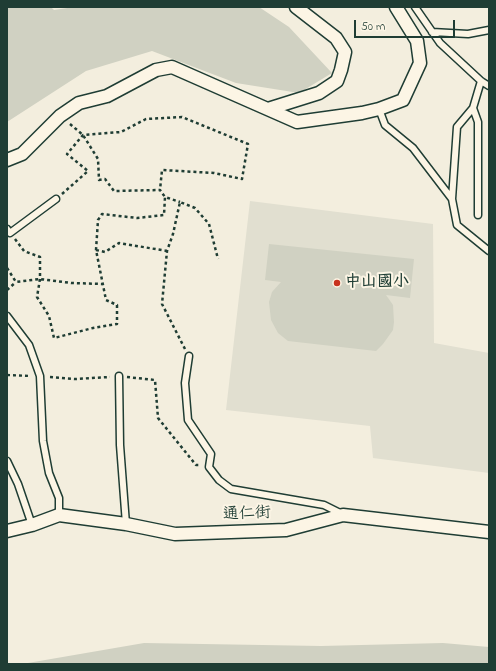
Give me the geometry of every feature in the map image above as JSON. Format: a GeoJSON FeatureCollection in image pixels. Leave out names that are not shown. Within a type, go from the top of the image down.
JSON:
{"type":"FeatureCollection","features":[{"type":"Feature","properties":{"kind":"street"},"geometry":{"type":"LineString","coordinates":[[268,109],[319,93],[337,82],[341,70],[345,52],[336,38],[296,7]]}},
{"type":"Feature","properties":{"kind":"street"},"geometry":{"type":"LineString","coordinates":[[7,160],[22,154],[60,116],[79,103],[106,96],[156,70],[172,67],[297,122],[379,109],[403,100],[420,63],[417,41],[396,7]]}},
{"type":"Feature","properties":{"kind":"street","name":"通仁街"},"geometry":{"type":"LineString","coordinates":[[7,531],[32,525],[59,515],[126,524],[175,534],[286,530],[343,515],[489,532]]}},
{"type":"Feature","properties":{"kind":"lane"},"geometry":{"type":"LineString","coordinates":[[415,7],[440,43],[481,82],[489,86]]}},
{"type":"Feature","properties":{"kind":"lane"},"geometry":{"type":"LineString","coordinates":[[432,32],[468,34],[489,30]]}},
{"type":"Feature","properties":{"kind":"lane"},"geometry":{"type":"LineString","coordinates":[[481,82],[473,108],[457,126],[452,199],[457,225],[489,251]]}},
{"type":"Feature","properties":{"kind":"lane"},"geometry":{"type":"LineString","coordinates":[[473,108],[478,122],[478,215]]}},
{"type":"Feature","properties":{"kind":"lane"},"geometry":{"type":"LineString","coordinates":[[379,109],[385,125],[413,148],[452,199]]}},
{"type":"Feature","properties":{"kind":"lane"},"geometry":{"type":"LineString","coordinates":[[8,231],[56,199]]}},
{"type":"Feature","properties":{"kind":"lane"},"geometry":{"type":"LineString","coordinates":[[7,316],[29,345],[40,376],[43,441],[49,473],[59,498],[59,515]]}},
{"type":"Feature","properties":{"kind":"lane"},"geometry":{"type":"LineString","coordinates":[[189,356],[185,383],[188,420],[211,454],[209,467],[219,480],[231,489],[324,505],[343,515]]}},
{"type":"Feature","properties":{"kind":"lane"},"geometry":{"type":"LineString","coordinates":[[119,376],[120,445],[126,524]]}},
{"type":"Feature","properties":{"kind":"lane"},"geometry":{"type":"LineString","coordinates":[[7,462],[18,484],[32,525]]}},
{"type":"Feature","properties":{"kind":"path"},"geometry":{"type":"LineString","coordinates":[[60,116],[83,136],[98,159],[99,180],[105,179],[114,192],[160,190]]}},
{"type":"Feature","properties":{"kind":"path"},"geometry":{"type":"LineString","coordinates":[[8,231],[24,251],[40,257],[40,279],[36,297],[49,316],[54,338],[93,328],[117,324],[117,305],[106,300],[96,250],[98,220],[102,214],[137,218],[164,215],[165,198],[160,190],[162,170],[214,173],[242,179],[248,144],[182,117],[146,119],[121,132],[83,136],[68,154],[88,171],[56,199]]}},
{"type":"Feature","properties":{"kind":"path"},"geometry":{"type":"LineString","coordinates":[[165,198],[195,208],[209,224],[218,259]]}},
{"type":"Feature","properties":{"kind":"path"},"geometry":{"type":"LineString","coordinates":[[180,202],[174,234],[167,251],[162,304],[189,356]]}},
{"type":"Feature","properties":{"kind":"path"},"geometry":{"type":"LineString","coordinates":[[96,250],[105,252],[119,243],[167,251]]}},
{"type":"Feature","properties":{"kind":"path"},"geometry":{"type":"LineString","coordinates":[[7,268],[16,282]]}},
{"type":"Feature","properties":{"kind":"path"},"geometry":{"type":"LineString","coordinates":[[7,290],[16,282],[40,279],[72,283],[103,284]]}},
{"type":"Feature","properties":{"kind":"path"},"geometry":{"type":"LineString","coordinates":[[7,375],[75,379],[119,376],[155,380],[158,418],[196,465],[209,467]]}},
{"type":"Feature","properties":{"kind":"shaded area"},"geometry":{"type":"Polygon","coordinates":[[[7,7],[51,7],[54,10],[74,7],[259,7],[289,27],[332,73],[299,93],[236,83],[152,51],[86,71],[7,122],[7,7]]]}},
{"type":"Feature","properties":{"kind":"shaded area","name":"中山國小"},"geometry":{"type":"Polygon","coordinates":[[[250,201],[433,224],[434,343],[489,353],[489,473],[373,458],[370,426],[226,410],[250,201]]]}},
{"type":"Feature","properties":{"kind":"shaded area"},"geometry":{"type":"Polygon","coordinates":[[[269,244],[414,259],[410,298],[386,295],[393,305],[394,322],[393,330],[383,344],[376,351],[288,341],[278,333],[271,320],[269,302],[272,292],[281,282],[265,280],[269,244]]]}},
{"type":"Feature","properties":{"kind":"shaded area"},"geometry":{"type":"Polygon","coordinates":[[[144,643],[321,646],[443,643],[489,647],[489,664],[22,664],[144,643]]]}},
{"type":"Feature","properties":{"kind":"place","name":"中山國小"},"geometry":{"type":"Point","coordinates":[337,283]}}]}
